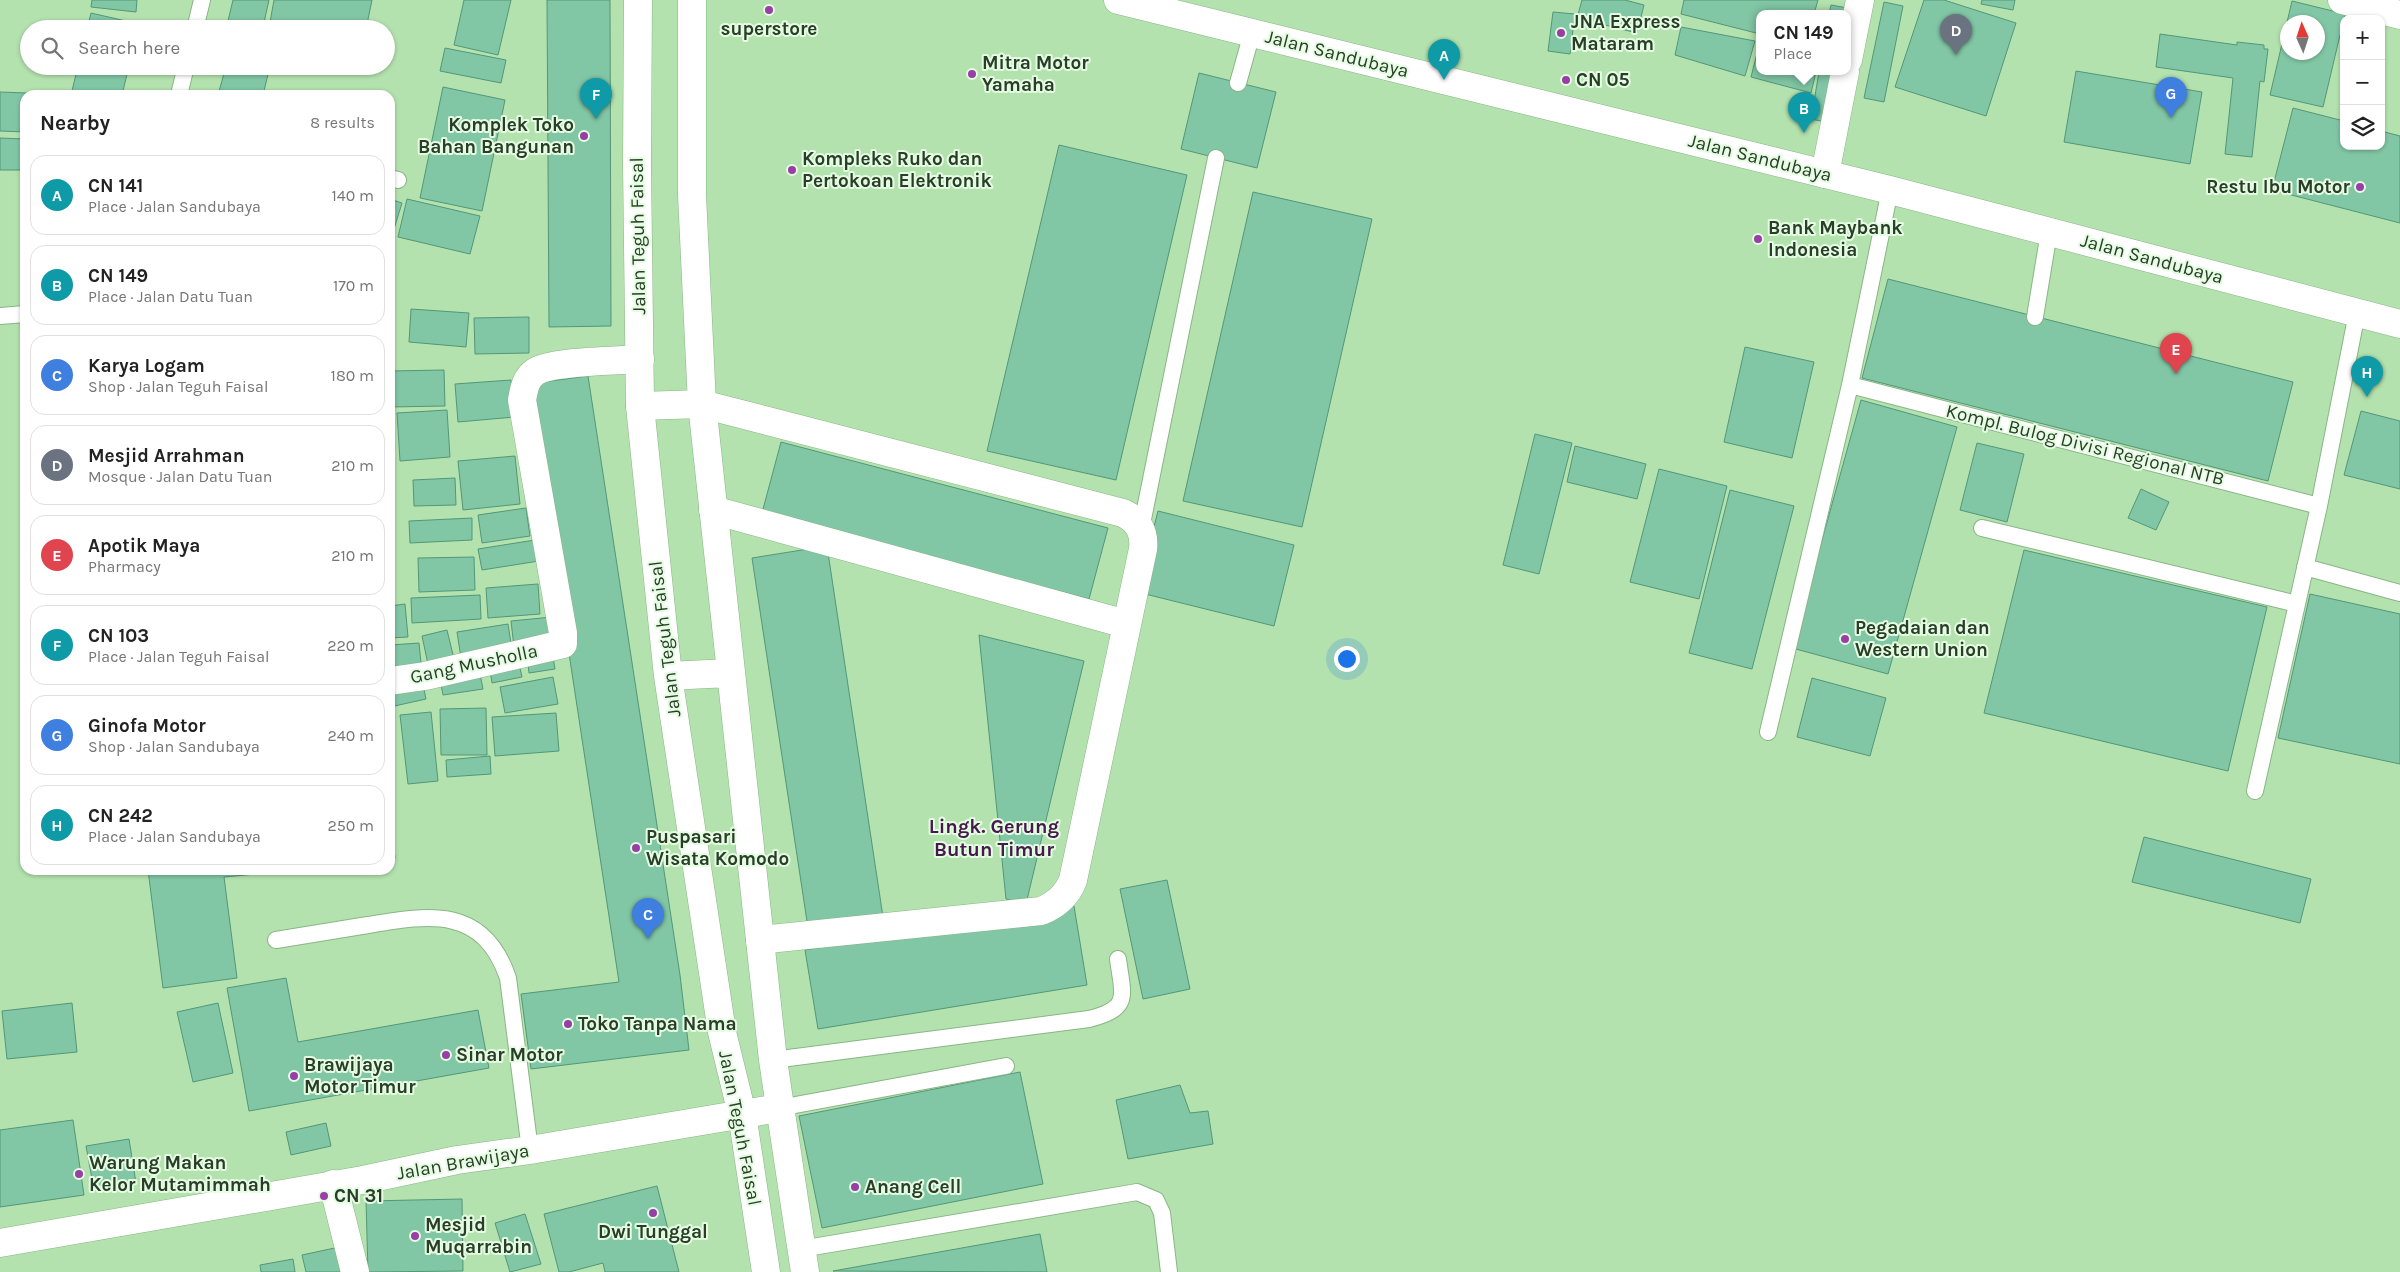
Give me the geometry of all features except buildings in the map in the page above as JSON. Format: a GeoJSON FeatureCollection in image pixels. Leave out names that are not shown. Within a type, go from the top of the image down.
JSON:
{"type":"FeatureCollection","features":[{"type":"Feature","properties":{"kind":"main road","name":"Jalan Teguh Faisal"},"geometry":{"type":"LineString","coordinates":[[638,0],[640,406],[668,676],[722,1032],[742,1114],[766,1272]]}},
{"type":"Feature","properties":{"kind":"main road","name":"Jalan Teguh Faisal"},"geometry":{"type":"LineString","coordinates":[[692,0],[692,195],[702,404],[729,673],[773,1060],[802,1260]]}},
{"type":"Feature","properties":{"kind":"main road","name":"Jalan Sandubaya"},"geometry":{"type":"LineString","coordinates":[[1118,0],[1890,190],[2400,324]]}},
{"type":"Feature","properties":{"kind":"main road"},"geometry":{"type":"LineString","coordinates":[[1851,45],[1860,0]]}},
{"type":"Feature","properties":{"kind":"main road"},"geometry":{"type":"LineString","coordinates":[[2342,0],[2400,15]]}},
{"type":"Feature","properties":{"kind":"main road"},"geometry":{"type":"LineString","coordinates":[[1825,174],[1845,75]]}},
{"type":"Feature","properties":{"kind":"main road","name":"Gang Musholla"},"geometry":{"type":"LineString","coordinates":[[395,680],[425,676],[563,644],[563,633],[522,400],[526,383],[535,372],[553,366],[640,359]]}},
{"type":"Feature","properties":{"kind":"main road"},"geometry":{"type":"LineString","coordinates":[[640,406],[702,404],[1123,513],[1132,518],[1141,529],[1143,549],[1073,880],[1067,892],[1057,902],[1046,908],[1034,911],[760,940]]}},
{"type":"Feature","properties":{"kind":"main road"},"geometry":{"type":"LineString","coordinates":[[713,510],[1126,624]]}},
{"type":"Feature","properties":{"kind":"main road"},"geometry":{"type":"LineString","coordinates":[[668,676],[729,673]]}},
{"type":"Feature","properties":{"kind":"main road","name":"Jalan Brawijaya"},"geometry":{"type":"LineString","coordinates":[[0,1243],[363,1180],[456,1160],[530,1150],[779,1108]]}},
{"type":"Feature","properties":{"kind":"main road"},"geometry":{"type":"LineString","coordinates":[[333,1184],[355,1272]]}},
{"type":"Feature","properties":{"kind":"lane"},"geometry":{"type":"LineString","coordinates":[[197,20],[202,0]]}},
{"type":"Feature","properties":{"kind":"lane"},"geometry":{"type":"LineString","coordinates":[[1238,83],[1252,34]]}},
{"type":"Feature","properties":{"kind":"lane"},"geometry":{"type":"LineString","coordinates":[[180,90],[184,75]]}},
{"type":"Feature","properties":{"kind":"lane"},"geometry":{"type":"LineString","coordinates":[[1141,529],[1216,158]]}},
{"type":"Feature","properties":{"kind":"lane"},"geometry":{"type":"LineString","coordinates":[[1768,732],[1850,385],[1890,190]]}},
{"type":"Feature","properties":{"kind":"lane"},"geometry":{"type":"LineString","coordinates":[[2036,317],[2049,232]]}},
{"type":"Feature","properties":{"kind":"lane"},"geometry":{"type":"LineString","coordinates":[[2255,792],[2319,506],[2357,313]]}},
{"type":"Feature","properties":{"kind":"lane"},"geometry":{"type":"LineString","coordinates":[[0,316],[20,314]]}},
{"type":"Feature","properties":{"kind":"lane","name":"Kompl. Bulog Divisi Regional NTB"},"geometry":{"type":"LineString","coordinates":[[1850,385],[2012,421],[2319,506]]}},
{"type":"Feature","properties":{"kind":"lane"},"geometry":{"type":"LineString","coordinates":[[1982,528],[2297,604]]}},
{"type":"Feature","properties":{"kind":"lane"},"geometry":{"type":"LineString","coordinates":[[2306,567],[2400,593]]}},
{"type":"Feature","properties":{"kind":"lane"},"geometry":{"type":"LineString","coordinates":[[276,940],[427,916],[454,920],[478,933],[496,953],[508,978],[530,1150]]}},
{"type":"Feature","properties":{"kind":"lane"},"geometry":{"type":"LineString","coordinates":[[773,1060],[1079,1020],[1110,1014],[1118,1007],[1121,998],[1118,959]]}},
{"type":"Feature","properties":{"kind":"lane"},"geometry":{"type":"LineString","coordinates":[[779,1108],[1006,1066]]}},
{"type":"Feature","properties":{"kind":"lane"},"geometry":{"type":"LineString","coordinates":[[802,1260],[1137,1192],[1149,1195],[1156,1200],[1162,1213],[1170,1272]]}},
{"type":"Feature","properties":{"kind":"place","name":"superstore"},"geometry":{"type":"Point","coordinates":[769,10]}},
{"type":"Feature","properties":{"kind":"place","name":"JNA Express Mataram"},"geometry":{"type":"Point","coordinates":[1561,33]}},
{"type":"Feature","properties":{"kind":"place","name":"Mesjid Arrahman"},"geometry":{"type":"Point","coordinates":[1956,55]}},
{"type":"Feature","properties":{"kind":"place","name":"Mitra Motor Yamaha"},"geometry":{"type":"Point","coordinates":[972,74]}},
{"type":"Feature","properties":{"kind":"place","name":"CN 141"},"geometry":{"type":"Point","coordinates":[1444,80]}},
{"type":"Feature","properties":{"kind":"place","name":"CN 05"},"geometry":{"type":"Point","coordinates":[1566,80]}},
{"type":"Feature","properties":{"kind":"place","name":"Ginofa Motor"},"geometry":{"type":"Point","coordinates":[2171,118]}},
{"type":"Feature","properties":{"kind":"place","name":"CN 103"},"geometry":{"type":"Point","coordinates":[596,119]}},
{"type":"Feature","properties":{"kind":"place","name":"CN 149"},"geometry":{"type":"Point","coordinates":[1804,133]}},
{"type":"Feature","properties":{"kind":"place","name":"Komplek Toko Bahan Bangunan"},"geometry":{"type":"Point","coordinates":[584,136]}},
{"type":"Feature","properties":{"kind":"place","name":"Kompleks Ruko dan Pertokoan Elektronik"},"geometry":{"type":"Point","coordinates":[792,170]}},
{"type":"Feature","properties":{"kind":"place","name":"Restu Ibu Motor"},"geometry":{"type":"Point","coordinates":[2360,187]}},
{"type":"Feature","properties":{"kind":"place","name":"Bank Maybank Indonesia"},"geometry":{"type":"Point","coordinates":[1758,239]}},
{"type":"Feature","properties":{"kind":"place","name":"Apotik Maya"},"geometry":{"type":"Point","coordinates":[2176,374]}},
{"type":"Feature","properties":{"kind":"place","name":"CN 242"},"geometry":{"type":"Point","coordinates":[2367,397]}},
{"type":"Feature","properties":{"kind":"place","name":"Pegadaian dan Western Union"},"geometry":{"type":"Point","coordinates":[1845,639]}},
{"type":"Feature","properties":{"kind":"place","name":"Puspasari Wisata Komodo"},"geometry":{"type":"Point","coordinates":[636,848]}},
{"type":"Feature","properties":{"kind":"place","name":"Karya Logam"},"geometry":{"type":"Point","coordinates":[648,939]}},
{"type":"Feature","properties":{"kind":"place","name":"Toko Tanpa Nama"},"geometry":{"type":"Point","coordinates":[568,1024]}},
{"type":"Feature","properties":{"kind":"place","name":"Sinar Motor"},"geometry":{"type":"Point","coordinates":[446,1055]}},
{"type":"Feature","properties":{"kind":"place","name":"Brawijaya Motor Timur"},"geometry":{"type":"Point","coordinates":[294,1076]}},
{"type":"Feature","properties":{"kind":"place","name":"Warung Makan Kelor Mutamimmah"},"geometry":{"type":"Point","coordinates":[79,1174]}},
{"type":"Feature","properties":{"kind":"place","name":"Anang Cell"},"geometry":{"type":"Point","coordinates":[855,1187]}},
{"type":"Feature","properties":{"kind":"place","name":"CN 31"},"geometry":{"type":"Point","coordinates":[324,1196]}},
{"type":"Feature","properties":{"kind":"place","name":"Dwi Tunggal"},"geometry":{"type":"Point","coordinates":[653,1213]}},
{"type":"Feature","properties":{"kind":"place","name":"Mesjid Muqarrabin"},"geometry":{"type":"Point","coordinates":[415,1236]}},
{"type":"Feature","properties":{"kind":"district","name":"Lingk. Gerung Butun Timur"},"geometry":{"type":"Point","coordinates":[994,838]}}]}
